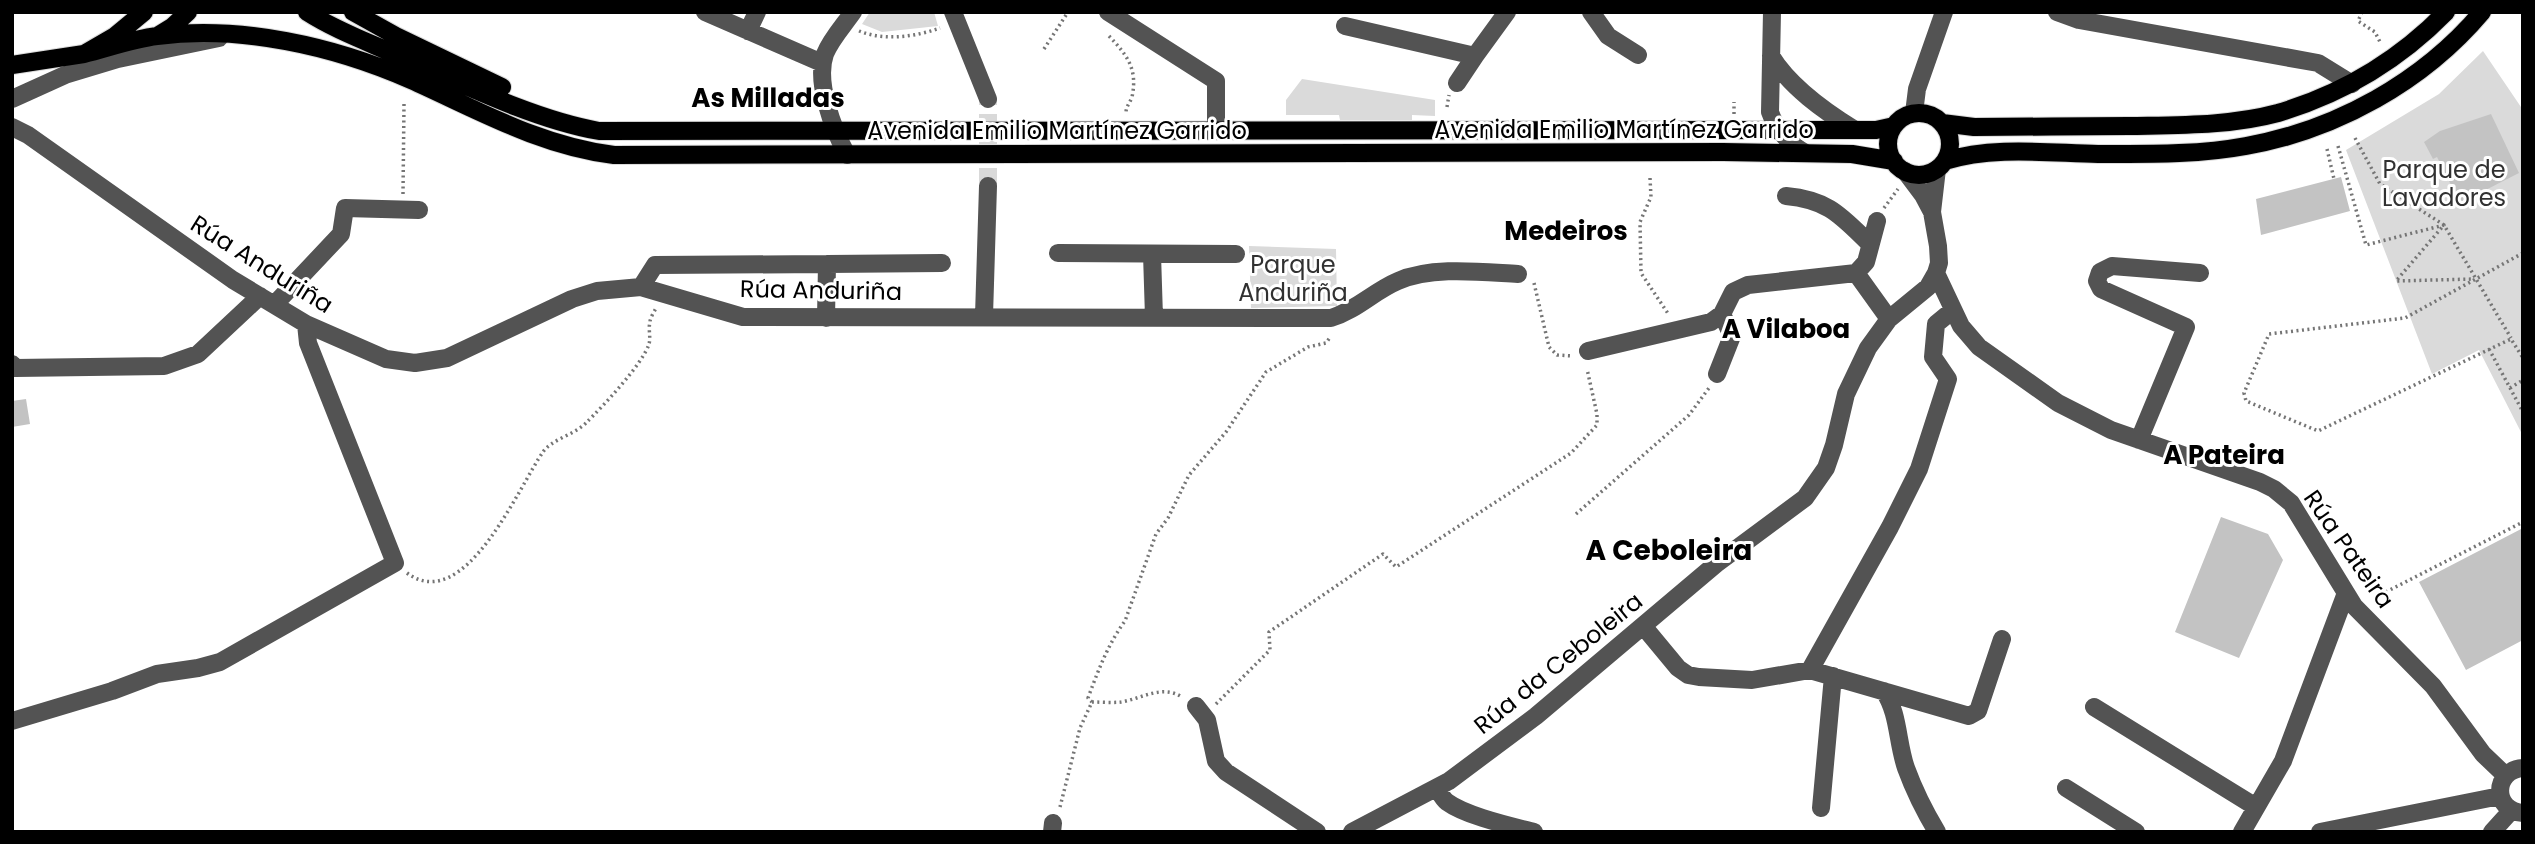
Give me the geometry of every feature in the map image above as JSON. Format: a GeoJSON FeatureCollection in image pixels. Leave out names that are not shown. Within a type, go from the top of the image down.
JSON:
{"type":"FeatureCollection","features":[{"type":"Feature","properties":{"kind":"main road"},"geometry":{"type":"LineString","coordinates":[[85,54],[115,36],[145,12]]}},
{"type":"Feature","properties":{"kind":"main road"},"geometry":{"type":"LineString","coordinates":[[12,65],[85,54],[156,36],[172,27],[188,12]]}},
{"type":"Feature","properties":{"kind":"main road"},"geometry":{"type":"LineString","coordinates":[[307,12],[422,66],[539,114],[580,128],[623,132]]}},
{"type":"Feature","properties":{"kind":"main road"},"geometry":{"type":"LineString","coordinates":[[353,12],[452,64],[542,106],[623,132]]}},
{"type":"Feature","properties":{"kind":"main road"},"geometry":{"type":"LineString","coordinates":[[2445,12],[2387,62],[2352,84],[2277,113],[2240,120],[2180,125],[2035,127],[1956,126],[1942,123],[1925,114],[1914,113],[1894,126],[1888,144],[1899,173],[1925,174],[1941,165],[1975,154],[2140,154],[2246,146],[2333,122],[2388,91],[2459,39],[2482,12]]}},
{"type":"Feature","properties":{"kind":"main road","name":"Avenida Emilio Martínez Garrido"},"geometry":{"type":"LineString","coordinates":[[156,36],[241,36],[304,44],[338,53],[407,79],[538,138],[584,152],[634,156],[1852,153],[1899,173]]}},
{"type":"Feature","properties":{"kind":"main road"},"geometry":{"type":"LineString","coordinates":[[1941,165],[1950,142],[1942,123]]}},
{"type":"Feature","properties":{"kind":"main road","name":"Avenida Emilio Martínez Garrido"},"geometry":{"type":"LineString","coordinates":[[623,132],[1855,130],[1894,126]]}},
{"type":"Feature","properties":{"kind":"street"},"geometry":{"type":"LineString","coordinates":[[705,12],[822,63]]}},
{"type":"Feature","properties":{"kind":"street"},"geometry":{"type":"LineString","coordinates":[[748,31],[757,12]]}},
{"type":"Feature","properties":{"kind":"street"},"geometry":{"type":"LineString","coordinates":[[1108,12],[1216,81],[1216,130]]}},
{"type":"Feature","properties":{"kind":"street"},"geometry":{"type":"LineString","coordinates":[[1457,83],[1507,12]]}},
{"type":"Feature","properties":{"kind":"street"},"geometry":{"type":"LineString","coordinates":[[1591,12],[1608,36],[1638,55]]}},
{"type":"Feature","properties":{"kind":"street"},"geometry":{"type":"LineString","coordinates":[[1772,12],[1770,112],[1773,123],[1789,142],[1805,153]]}},
{"type":"Feature","properties":{"kind":"street"},"geometry":{"type":"LineString","coordinates":[[1914,113],[1917,89],[1944,12]]}},
{"type":"Feature","properties":{"kind":"street"},"geometry":{"type":"LineString","coordinates":[[2057,12],[2079,20],[2318,63],[2352,84]]}},
{"type":"Feature","properties":{"kind":"street"},"geometry":{"type":"LineString","coordinates":[[847,155],[823,88],[822,63],[826,50],[849,18]]}},
{"type":"Feature","properties":{"kind":"street"},"geometry":{"type":"LineString","coordinates":[[955,18],[988,99]]}},
{"type":"Feature","properties":{"kind":"street"},"geometry":{"type":"LineString","coordinates":[[1345,26],[1475,56]]}},
{"type":"Feature","properties":{"kind":"street"},"geometry":{"type":"LineString","coordinates":[[20,96],[65,75],[118,59],[201,41],[241,36]]}},
{"type":"Feature","properties":{"kind":"street"},"geometry":{"type":"LineString","coordinates":[[1771,55],[1790,80],[1833,116],[1855,130]]}},
{"type":"Feature","properties":{"kind":"street","name":"Rúa Anduriña"},"geometry":{"type":"LineString","coordinates":[[20,96],[20,131],[212,265],[306,324],[386,359],[415,363],[447,358],[572,299],[597,292],[641,287],[743,317],[1332,318],[1348,313],[1399,280],[1445,271],[1525,278]]}},
{"type":"Feature","properties":{"kind":"street"},"geometry":{"type":"LineString","coordinates":[[1756,129],[1764,124],[1770,112]]}},
{"type":"Feature","properties":{"kind":"street","name":"Rúa Pateira"},"geometry":{"type":"LineString","coordinates":[[1932,212],[1941,165]]}},
{"type":"Feature","properties":{"kind":"street","name":"Rúa Pateira"},"geometry":{"type":"LineString","coordinates":[[1899,173],[1923,195],[1932,212],[1938,246],[1939,263],[1936,273],[1961,326],[1979,347],[2058,403],[2087,419],[2274,489],[2291,503],[2354,606],[2433,686],[2483,754],[2505,775]]}},
{"type":"Feature","properties":{"kind":"street"},"geometry":{"type":"LineString","coordinates":[[984,316],[988,186]]}},
{"type":"Feature","properties":{"kind":"street"},"geometry":{"type":"LineString","coordinates":[[1786,197],[1804,198],[1834,209],[1870,244]]}},
{"type":"Feature","properties":{"kind":"street"},"geometry":{"type":"LineString","coordinates":[[12,364],[15,368],[164,366],[198,354],[267,301],[341,234],[345,208],[411,210]]}},
{"type":"Feature","properties":{"kind":"street"},"geometry":{"type":"LineString","coordinates":[[1586,352],[1711,322],[1722,314],[1733,292],[1748,285],[1856,273],[1866,262],[1877,221]]}},
{"type":"Feature","properties":{"kind":"street"},"geometry":{"type":"LineString","coordinates":[[1058,253],[1236,254]]}},
{"type":"Feature","properties":{"kind":"street"},"geometry":{"type":"LineString","coordinates":[[1152,254],[1154,317]]}},
{"type":"Feature","properties":{"kind":"street"},"geometry":{"type":"LineString","coordinates":[[641,287],[655,265],[942,263]]}},
{"type":"Feature","properties":{"kind":"street"},"geometry":{"type":"LineString","coordinates":[[826,318],[827,264]]}},
{"type":"Feature","properties":{"kind":"street"},"geometry":{"type":"LineString","coordinates":[[2139,440],[2186,327],[2101,289],[2097,281],[2100,272],[2112,266],[2200,273]]}},
{"type":"Feature","properties":{"kind":"street"},"geometry":{"type":"LineString","coordinates":[[1856,273],[1889,319]]}},
{"type":"Feature","properties":{"kind":"street","name":"Rúa da Ceboleira"},"geometry":{"type":"LineString","coordinates":[[1352,832],[1437,788],[1536,716],[1716,564],[1805,498],[1826,468],[1846,394],[1867,348],[1889,319],[1928,287],[1936,273]]}},
{"type":"Feature","properties":{"kind":"street"},"geometry":{"type":"LineString","coordinates":[[1810,670],[1890,527],[1919,469],[1948,379],[1933,357],[1936,324],[1952,310]]}},
{"type":"Feature","properties":{"kind":"street"},"geometry":{"type":"LineString","coordinates":[[1717,374],[1732,336],[1722,314]]}},
{"type":"Feature","properties":{"kind":"street"},"geometry":{"type":"LineString","coordinates":[[12,721],[112,691],[157,674],[220,662],[394,563],[308,343],[306,324]]}},
{"type":"Feature","properties":{"kind":"street"},"geometry":{"type":"LineString","coordinates":[[2242,832],[2283,761],[2346,593]]}},
{"type":"Feature","properties":{"kind":"street"},"geometry":{"type":"LineString","coordinates":[[1643,627],[1678,668],[1688,675],[1752,680],[1810,670],[1969,716],[1978,711],[2002,639]]}},
{"type":"Feature","properties":{"kind":"street"},"geometry":{"type":"LineString","coordinates":[[1821,808],[1833,676]]}},
{"type":"Feature","properties":{"kind":"street"},"geometry":{"type":"LineString","coordinates":[[1884,691],[1893,704],[1906,767],[1932,830]]}},
{"type":"Feature","properties":{"kind":"street"},"geometry":{"type":"LineString","coordinates":[[2094,707],[2256,807]]}},
{"type":"Feature","properties":{"kind":"street"},"geometry":{"type":"LineString","coordinates":[[1201,713],[1216,761],[1226,772],[1317,832]]}},
{"type":"Feature","properties":{"kind":"street"},"geometry":{"type":"LineString","coordinates":[[2492,832],[2517,812],[2502,802],[2499,788],[2505,775],[2523,768]]}},
{"type":"Feature","properties":{"kind":"street"},"geometry":{"type":"LineString","coordinates":[[1437,788],[1445,801],[1459,808],[1534,832]]}},
{"type":"Feature","properties":{"kind":"street"},"geometry":{"type":"LineString","coordinates":[[2066,788],[2136,832]]}},
{"type":"Feature","properties":{"kind":"street"},"geometry":{"type":"LineString","coordinates":[[2320,832],[2500,796]]}},
{"type":"Feature","properties":{"kind":"path"},"geometry":{"type":"LineString","coordinates":[[1044,48],[1068,12]]}},
{"type":"Feature","properties":{"kind":"path"},"geometry":{"type":"LineString","coordinates":[[2362,12],[2358,21],[2375,32],[2380,42]]}},
{"type":"Feature","properties":{"kind":"path"},"geometry":{"type":"LineString","coordinates":[[849,18],[854,30],[872,36],[919,36],[955,18]]}},
{"type":"Feature","properties":{"kind":"path"},"geometry":{"type":"LineString","coordinates":[[1109,35],[1129,58],[1132,67],[1132,98],[1126,108]]}},
{"type":"Feature","properties":{"kind":"path"},"geometry":{"type":"LineString","coordinates":[[1734,102],[1734,115]]}},
{"type":"Feature","properties":{"kind":"path"},"geometry":{"type":"LineString","coordinates":[[404,104],[411,210]]}},
{"type":"Feature","properties":{"kind":"path"},"geometry":{"type":"LineString","coordinates":[[2354,138],[2380,184],[2444,225],[2523,358]]}},
{"type":"Feature","properties":{"kind":"path"},"geometry":{"type":"LineString","coordinates":[[2338,146],[2366,246],[2444,225]]}},
{"type":"Feature","properties":{"kind":"path"},"geometry":{"type":"LineString","coordinates":[[2327,149],[2334,179]]}},
{"type":"Feature","properties":{"kind":"path"},"geometry":{"type":"LineString","coordinates":[[1877,221],[1899,173]]}},
{"type":"Feature","properties":{"kind":"path"},"geometry":{"type":"LineString","coordinates":[[1650,178],[1651,197],[1640,222],[1641,273],[1680,329]]}},
{"type":"Feature","properties":{"kind":"path"},"geometry":{"type":"LineString","coordinates":[[2444,225],[2396,281],[2476,279]]}},
{"type":"Feature","properties":{"kind":"path"},"geometry":{"type":"LineString","coordinates":[[2511,339],[2318,431],[2246,401],[2244,393],[2269,334],[2405,318],[2523,253]]}},
{"type":"Feature","properties":{"kind":"path"},"geometry":{"type":"LineString","coordinates":[[1337,329],[1325,343],[1308,347],[1266,372],[1226,432],[1189,475],[1174,508],[1156,534],[1125,621],[1099,667],[1088,698],[1092,702],[1121,702],[1152,692],[1178,694],[1201,713],[1209,711],[1270,650],[1269,632],[1383,554],[1396,567],[1571,453],[1597,425],[1586,352],[1571,357],[1557,355],[1549,348],[1525,278]]}},
{"type":"Feature","properties":{"kind":"path"},"geometry":{"type":"LineString","coordinates":[[394,563],[413,577],[431,583],[454,574],[476,557],[513,506],[544,450],[584,425],[642,360],[650,342],[650,321],[663,293]]}},
{"type":"Feature","properties":{"kind":"path"},"geometry":{"type":"LineString","coordinates":[[2489,349],[2523,412]]}},
{"type":"Feature","properties":{"kind":"path"},"geometry":{"type":"LineString","coordinates":[[1576,514],[1689,415],[1706,394],[1717,374]]}},
{"type":"Feature","properties":{"kind":"path"},"geometry":{"type":"LineString","coordinates":[[2510,388],[2523,380]]}},
{"type":"Feature","properties":{"kind":"path"},"geometry":{"type":"LineString","coordinates":[[2376,597],[2523,522]]}},
{"type":"Feature","properties":{"kind":"path"},"geometry":{"type":"LineString","coordinates":[[1052,827],[1062,802],[1080,727],[1092,702]]}},
{"type":"Feature","properties":{"kind":"green space"},"geometry":{"type":"Polygon","coordinates":[[[870,12],[934,12],[938,26],[882,32],[862,24],[870,12]]]}},
{"type":"Feature","properties":{"kind":"green space","name":"Parque de Lavadores"},"geometry":{"type":"Polygon","coordinates":[[[2483,51],[2523,110],[2523,436],[2479,350],[2432,374],[2346,150],[2439,94],[2483,51]]]}},
{"type":"Feature","properties":{"kind":"green space"},"geometry":{"type":"Polygon","coordinates":[[[1302,79],[1435,100],[1435,116],[1412,115],[1412,120],[1340,120],[1339,115],[1286,115],[1286,100],[1302,79]]]}},
{"type":"Feature","properties":{"kind":"green space","name":"Parque Anduriña"},"geometry":{"type":"Polygon","coordinates":[[[1249,246],[1336,249],[1337,306],[1251,308],[1249,246]]]}},
{"type":"Feature","properties":{"kind":"building"},"geometry":{"type":"Polygon","coordinates":[[[2491,114],[2519,173],[2460,203],[2437,157],[2433,159],[2424,142],[2440,131],[2491,114]]]}},
{"type":"Feature","properties":{"kind":"building"},"geometry":{"type":"Polygon","coordinates":[[[2341,177],[2350,211],[2261,235],[2256,199],[2341,177]]]}},
{"type":"Feature","properties":{"kind":"building"},"geometry":{"type":"Polygon","coordinates":[[[26,399],[30,424],[12,427],[12,401],[26,399]]]}},
{"type":"Feature","properties":{"kind":"building"},"geometry":{"type":"Polygon","coordinates":[[[2221,517],[2268,534],[2283,560],[2239,658],[2175,632],[2221,517]]]}},
{"type":"Feature","properties":{"kind":"building"},"geometry":{"type":"Polygon","coordinates":[[[2523,528],[2523,640],[2466,670],[2419,582],[2523,528]]]}},
{"type":"Feature","properties":{"kind":"tunnel"},"geometry":{"type":"LineString","coordinates":[[988,99],[988,186]]}},
{"type":"Feature","properties":{"kind":"district","name":"As Milladas"},"geometry":{"type":"Point","coordinates":[768,98]}},
{"type":"Feature","properties":{"kind":"district","name":"Medeiros"},"geometry":{"type":"Point","coordinates":[1566,231]}},
{"type":"Feature","properties":{"kind":"district","name":"A Vilaboa"},"geometry":{"type":"Point","coordinates":[1786,329]}},
{"type":"Feature","properties":{"kind":"district","name":"A Pateira"},"geometry":{"type":"Point","coordinates":[2224,455]}},
{"type":"Feature","properties":{"kind":"district","name":"A Ceboleira"},"geometry":{"type":"Point","coordinates":[1669,550]}}]}
